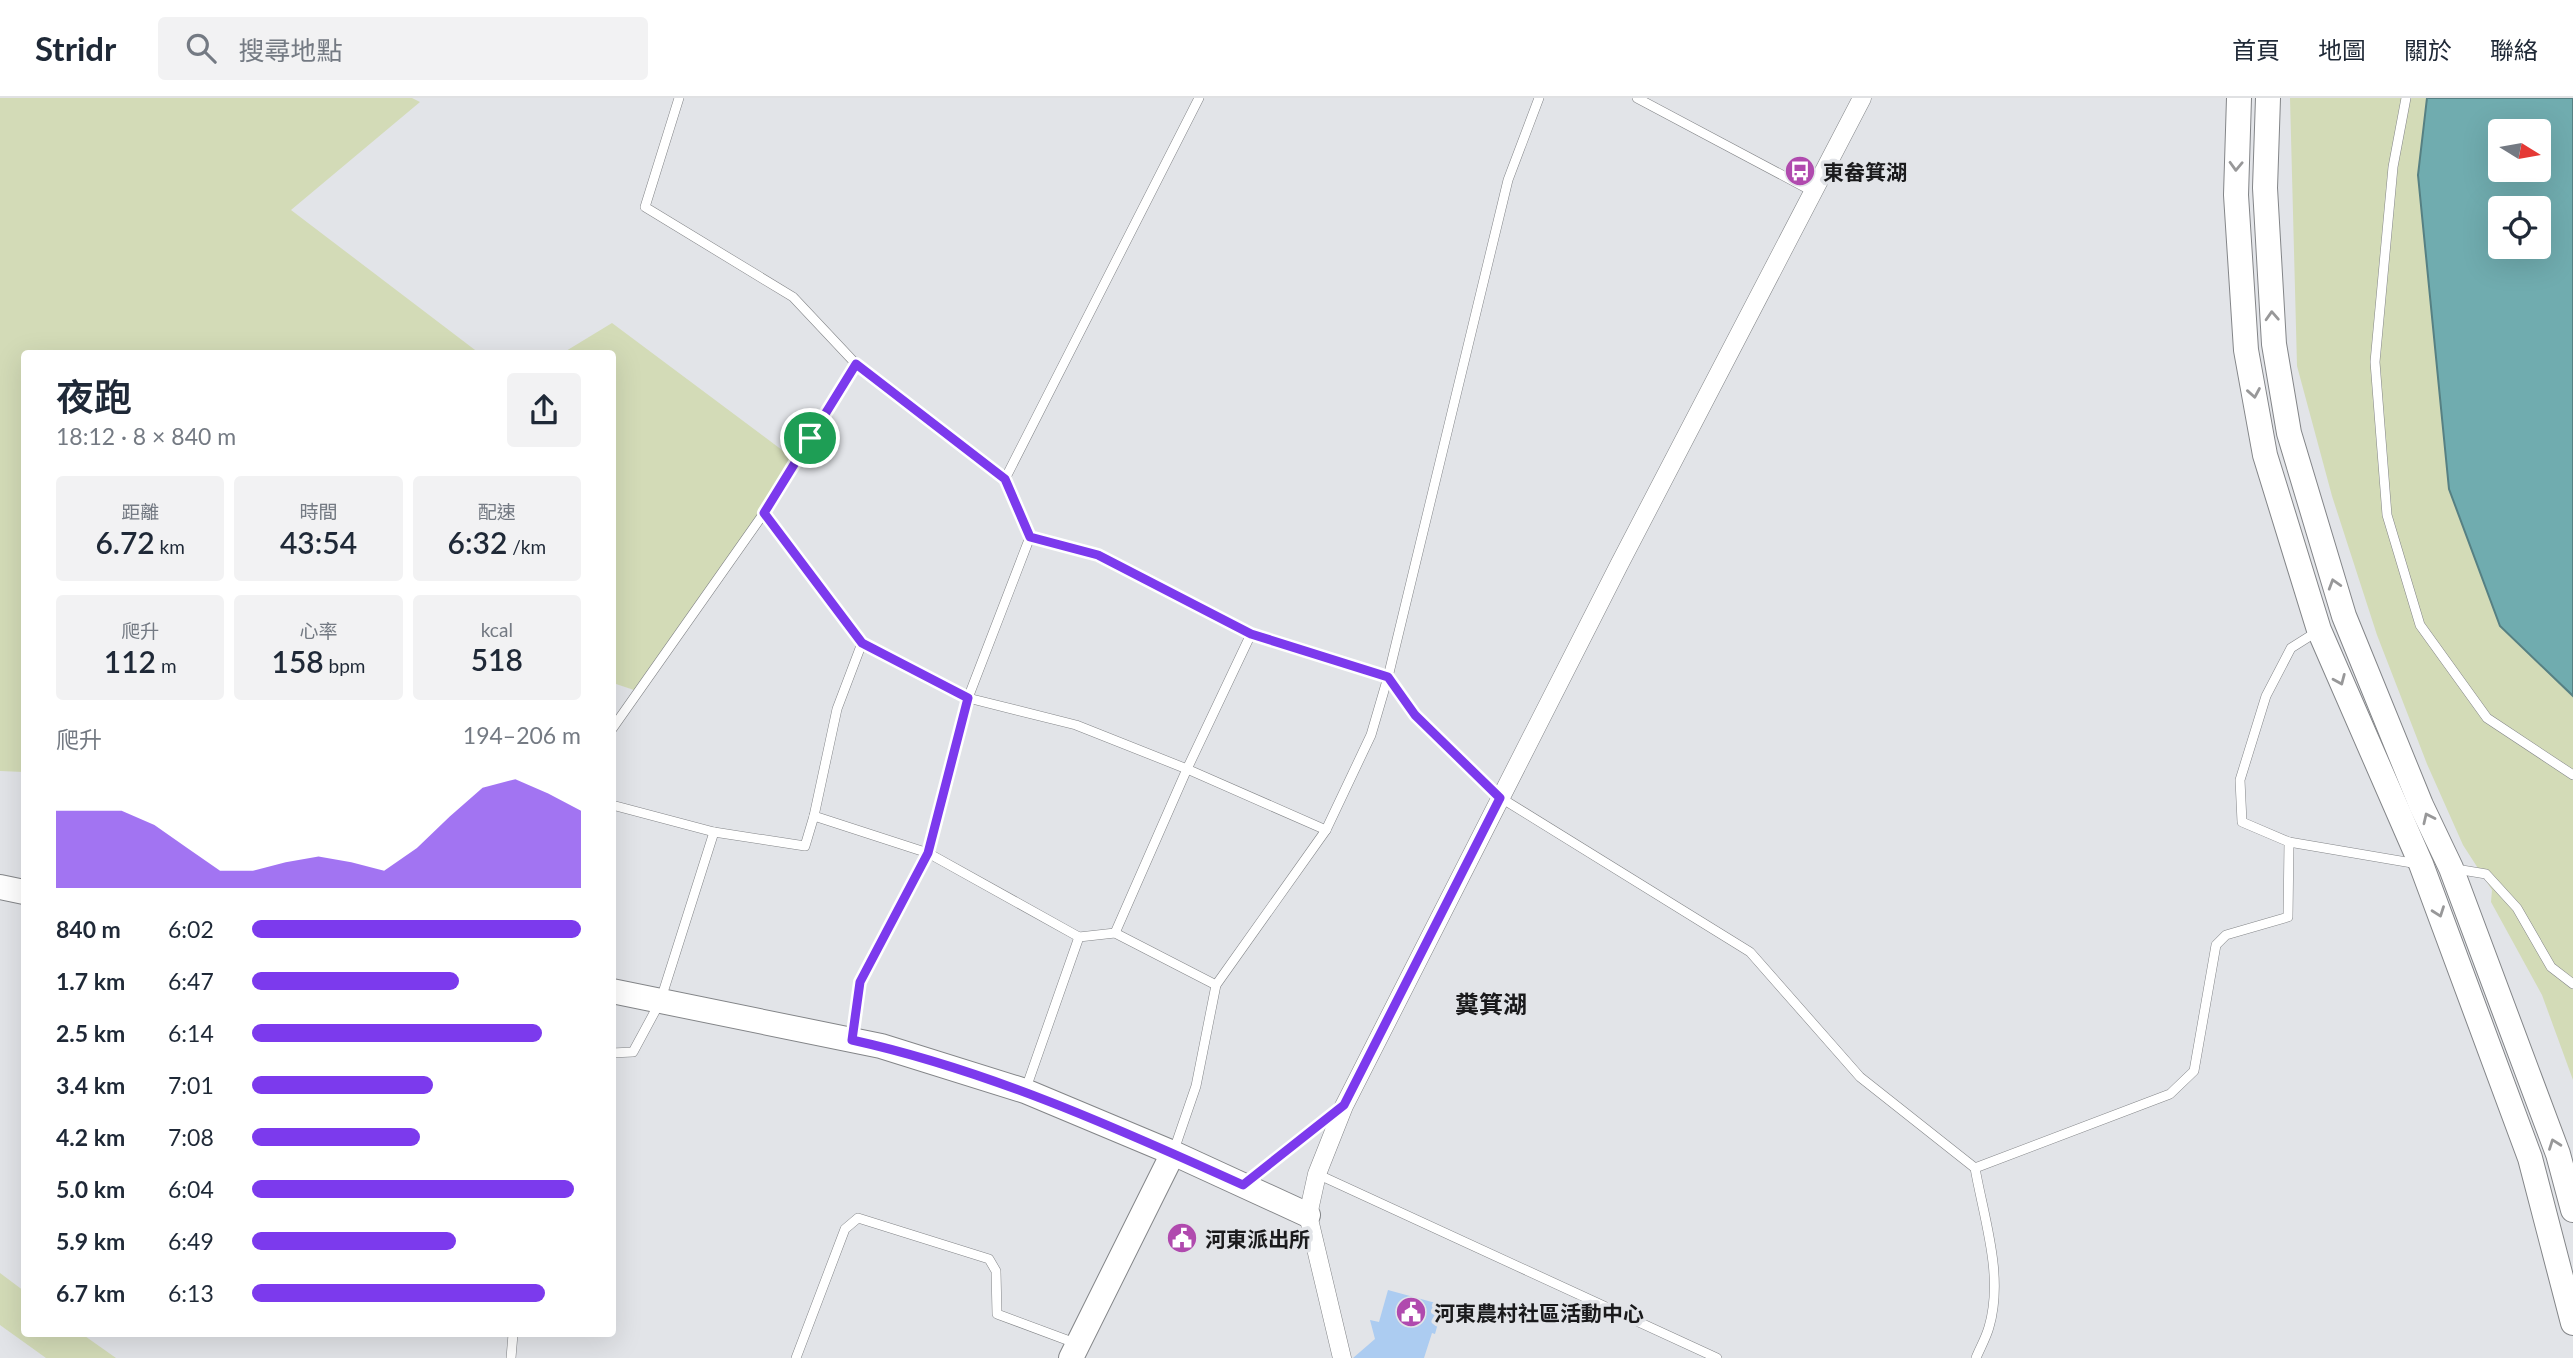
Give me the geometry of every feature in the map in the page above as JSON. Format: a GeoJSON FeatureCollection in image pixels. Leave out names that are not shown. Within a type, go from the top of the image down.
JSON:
{"type":"FeatureCollection","features":[{"type":"Feature","properties":{"kind":"main road"},"geometry":{"type":"LineString","coordinates":[[2239,98],[2235,195],[2246,350],[2265,455],[2319,630],[2436,866],[2558,1154],[2573,1210]]}},
{"type":"Feature","properties":{"kind":"main road"},"geometry":{"type":"LineString","coordinates":[[2268,98],[2265,188],[2274,344],[2289,433],[2344,616],[2421,805],[2436,866],[2530,1158],[2573,1323]]}},
{"type":"Feature","properties":{"kind":"main road"},"geometry":{"type":"LineString","coordinates":[[0,887],[21,891]]}},
{"type":"Feature","properties":{"kind":"main road"},"geometry":{"type":"LineString","coordinates":[[616,993],[881,1046],[1025,1091],[1173,1153],[1308,1215]]}},
{"type":"Feature","properties":{"kind":"main road"},"geometry":{"type":"LineString","coordinates":[[1074,1351],[1173,1153]]}},
{"type":"Feature","properties":{"kind":"street"},"geometry":{"type":"LineString","coordinates":[[1342,1358],[1308,1215],[1317,1174],[1344,1105],[1861,98]]}},
{"type":"Feature","properties":{"kind":"lane"},"geometry":{"type":"LineString","coordinates":[[679,98],[645,207],[793,297],[856,364],[1005,479],[1030,537],[968,698],[928,853],[860,982],[852,1040]]}},
{"type":"Feature","properties":{"kind":"lane"},"geometry":{"type":"LineString","coordinates":[[1005,479],[1199,98]]}},
{"type":"Feature","properties":{"kind":"lane"},"geometry":{"type":"LineString","coordinates":[[1173,1153],[1196,1086],[1216,985],[1326,830],[1371,734],[1388,677],[1508,180],[1539,98]]}},
{"type":"Feature","properties":{"kind":"lane"},"geometry":{"type":"LineString","coordinates":[[1637,98],[1812,191]]}},
{"type":"Feature","properties":{"kind":"lane"},"geometry":{"type":"LineString","coordinates":[[2406,98],[2393,167],[2375,362],[2387,515],[2420,625],[2487,718],[2573,775]]}},
{"type":"Feature","properties":{"kind":"lane"},"geometry":{"type":"LineString","coordinates":[[616,723],[764,513],[856,364]]}},
{"type":"Feature","properties":{"kind":"lane"},"geometry":{"type":"LineString","coordinates":[[764,513],[862,643],[968,698],[1076,725],[1187,769],[1326,830]]}},
{"type":"Feature","properties":{"kind":"lane"},"geometry":{"type":"LineString","coordinates":[[1030,537],[1098,555],[1251,634],[1388,677],[1415,715],[1500,798],[1750,952],[1860,1077],[1975,1168],[1993,1265],[1988,1328],[1976,1358]]}},
{"type":"Feature","properties":{"kind":"lane"},"geometry":{"type":"LineString","coordinates":[[2319,630],[2291,649],[2266,696],[2240,780],[2242,822],[2289,842],[2486,874],[2517,908],[2552,967],[2573,984]]}},
{"type":"Feature","properties":{"kind":"lane"},"geometry":{"type":"LineString","coordinates":[[1115,933],[1187,769],[1251,634]]}},
{"type":"Feature","properties":{"kind":"lane"},"geometry":{"type":"LineString","coordinates":[[616,806],[714,832],[805,846],[837,709],[862,643]]}},
{"type":"Feature","properties":{"kind":"lane"},"geometry":{"type":"LineString","coordinates":[[814,816],[928,853],[1079,937],[1115,933],[1216,985]]}},
{"type":"Feature","properties":{"kind":"lane"},"geometry":{"type":"LineString","coordinates":[[616,1053],[633,1052],[660,1002],[714,832]]}},
{"type":"Feature","properties":{"kind":"lane"},"geometry":{"type":"LineString","coordinates":[[1975,1168],[2170,1094],[2194,1071],[2216,945],[2226,935],[2288,917],[2289,842]]}},
{"type":"Feature","properties":{"kind":"lane"},"geometry":{"type":"LineString","coordinates":[[1025,1091],[1079,937]]}},
{"type":"Feature","properties":{"kind":"lane"},"geometry":{"type":"LineString","coordinates":[[1243,1185],[1344,1105]]}},
{"type":"Feature","properties":{"kind":"lane"},"geometry":{"type":"LineString","coordinates":[[1317,1174],[1717,1358]]}},
{"type":"Feature","properties":{"kind":"lane"},"geometry":{"type":"LineString","coordinates":[[796,1358],[845,1229],[858,1218],[989,1259],[996,1271],[997,1314],[1074,1351]]}},
{"type":"Feature","properties":{"kind":"lane"},"geometry":{"type":"LineString","coordinates":[[511,1358],[513,1337]]}},
{"type":"Feature","properties":{"kind":"green space"},"geometry":{"type":"Polygon","coordinates":[[[0,98],[412,98],[420,102],[291,210],[475,350],[21,350],[21,772],[0,771],[0,98]]]}},
{"type":"Feature","properties":{"kind":"green space"},"geometry":{"type":"Polygon","coordinates":[[[2290,98],[2427,98],[2418,175],[2500,626],[2573,696],[2573,1080],[2542,995],[2491,902],[2492,890],[2463,845],[2427,764],[2377,635],[2332,496],[2297,366],[2290,98]]]}},
{"type":"Feature","properties":{"kind":"green space"},"geometry":{"type":"Polygon","coordinates":[[[612,323],[794,459],[764,513],[643,693],[616,684],[616,350],[568,350],[612,323]]]}},
{"type":"Feature","properties":{"kind":"green space"},"geometry":{"type":"Polygon","coordinates":[[[0,1273],[21,1289],[21,1337],[86,1337],[116,1358],[46,1358],[0,1325],[0,1273]]]}},
{"type":"Feature","properties":{"kind":"water"},"geometry":{"type":"Polygon","coordinates":[[[2427,98],[2573,98],[2573,696],[2500,626],[2449,489],[2418,175],[2427,98]]]}},
{"type":"Feature","properties":{"kind":"building"},"geometry":{"type":"Polygon","coordinates":[[[1388,1290],[1443,1305],[1435,1334],[1432,1333],[1424,1358],[1353,1358],[1375,1339],[1370,1320],[1379,1322],[1388,1290]]]}},
{"type":"Feature","properties":{"kind":"place","name":"東畚箕湖"},"geometry":{"type":"Point","coordinates":[1800,171]}},
{"type":"Feature","properties":{"kind":"place","name":"河東派出所"},"geometry":{"type":"Point","coordinates":[1182,1238]}},
{"type":"Feature","properties":{"kind":"place","name":"河東農村社區活動中心"},"geometry":{"type":"Point","coordinates":[1411,1312]}},
{"type":"Feature","properties":{"kind":"district","name":"糞箕湖"},"geometry":{"type":"Point","coordinates":[1491,1003]}},
{"type":"Feature","properties":{"kind":"route"},"geometry":{"type":"LineString","coordinates":[[856,364],[1005,479],[1030,537],[1098,555],[1251,634],[1388,677],[1415,715],[1500,798],[1344,1105],[1243,1185],[1025,1091],[881,1046],[852,1040],[860,982],[928,853],[968,698],[862,643],[764,513],[810,438],[856,364]]}}]}
